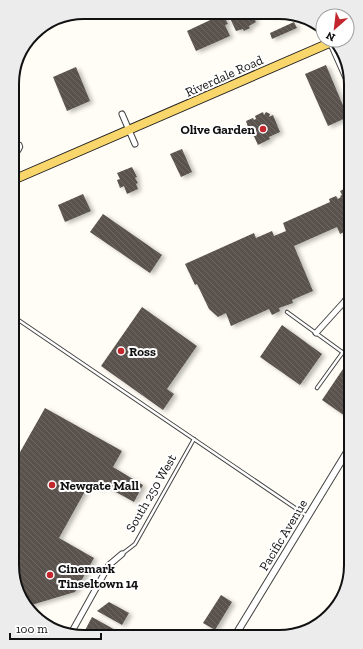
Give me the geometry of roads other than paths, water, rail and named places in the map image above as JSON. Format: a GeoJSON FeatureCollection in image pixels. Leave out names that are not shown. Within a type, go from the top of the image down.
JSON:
{"type":"FeatureCollection","features":[{"type":"Feature","properties":{"kind":"main road","name":"Riverdale Road"},"geometry":{"type":"LineString","coordinates":[[19,177],[319,48]]}},
{"type":"Feature","properties":{"kind":"street"},"geometry":{"type":"LineString","coordinates":[[122,114],[135,144]]}},
{"type":"Feature","properties":{"kind":"street"},"geometry":{"type":"LineString","coordinates":[[316,333],[344,306]]}},
{"type":"Feature","properties":{"kind":"street","name":"Pacific Avenue"},"geometry":{"type":"LineString","coordinates":[[238,630],[344,457]]}},
{"type":"Feature","properties":{"kind":"street","name":"South 250 West"},"geometry":{"type":"LineString","coordinates":[[73,629],[109,565],[122,554]]}},
{"type":"Feature","properties":{"kind":"lane"},"geometry":{"type":"LineString","coordinates":[[19,151],[21,147],[20,144]]}},
{"type":"Feature","properties":{"kind":"lane"},"geometry":{"type":"LineString","coordinates":[[287,312],[343,352],[317,388]]}},
{"type":"Feature","properties":{"kind":"lane"},"geometry":{"type":"LineString","coordinates":[[19,320],[308,516]]}},
{"type":"Feature","properties":{"kind":"lane","name":"South 250 West"},"geometry":{"type":"LineString","coordinates":[[122,554],[135,544],[194,439]]}},
{"type":"Feature","properties":{"kind":"place","name":"Olive Garden"},"geometry":{"type":"Point","coordinates":[263,129]}},
{"type":"Feature","properties":{"kind":"place","name":"Ross"},"geometry":{"type":"Point","coordinates":[121,351]}},
{"type":"Feature","properties":{"kind":"place","name":"Newgate Mall"},"geometry":{"type":"Point","coordinates":[52,485]}},
{"type":"Feature","properties":{"kind":"place","name":"Cinemark Tinseltown 14"},"geometry":{"type":"Point","coordinates":[50,575]}}]}
